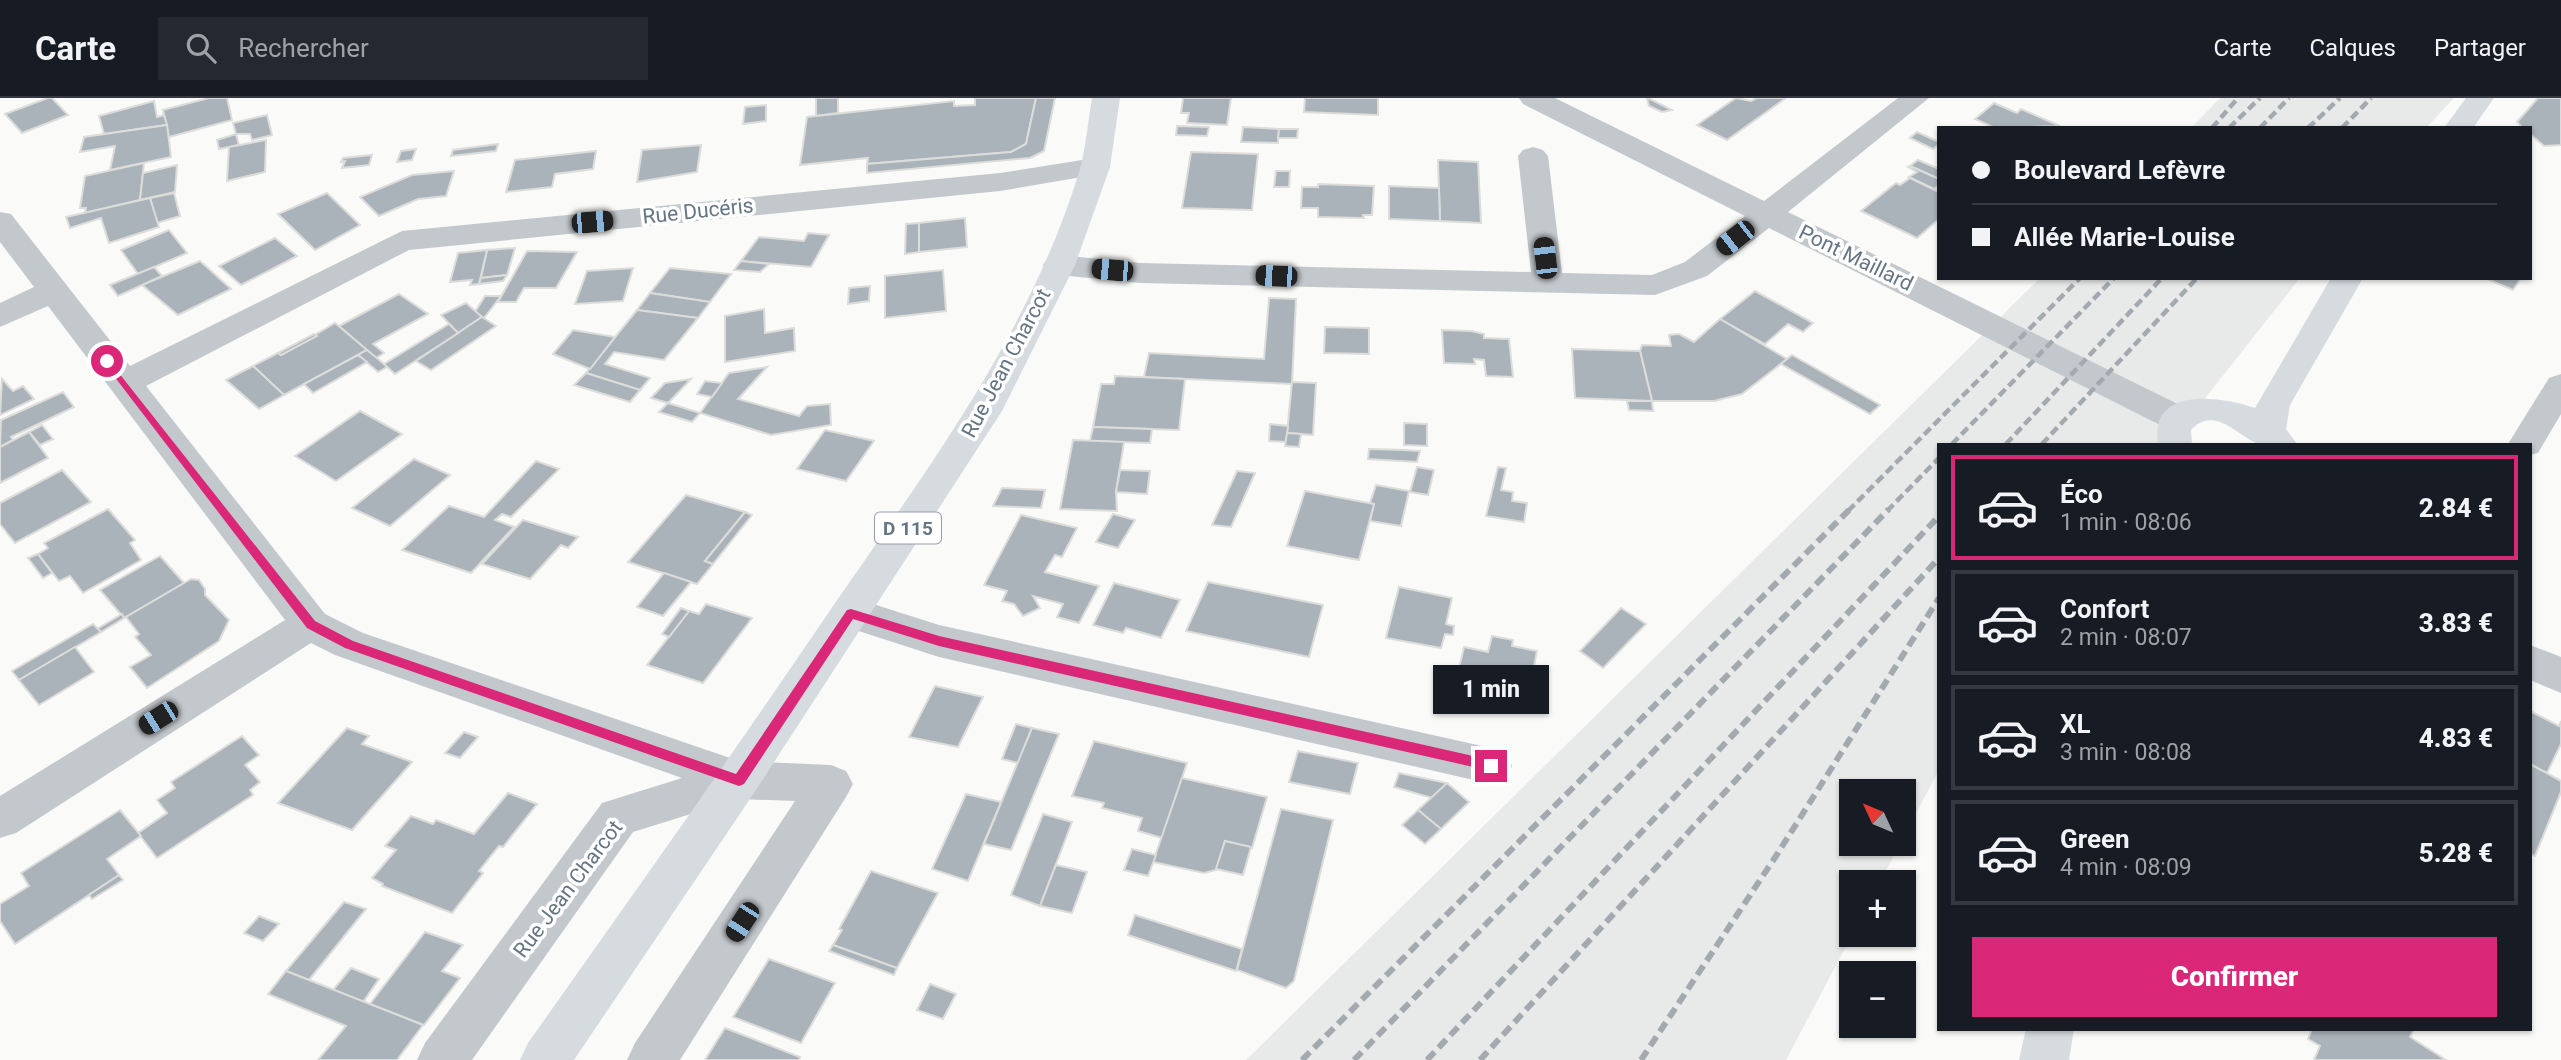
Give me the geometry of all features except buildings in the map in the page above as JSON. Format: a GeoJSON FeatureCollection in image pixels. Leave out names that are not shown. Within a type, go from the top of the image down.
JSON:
{"type":"FeatureCollection","features":[{"type":"Feature","properties":{"kind":"main road","name":"Rue Jean Charcot"},"geometry":{"type":"LineString","coordinates":[[545,1060],[739,780],[985,411],[1059,265],[1095,167],[1106,98]]}},
{"type":"Feature","properties":{"kind":"main road"},"geometry":{"type":"LineString","coordinates":[[2459,126],[2480,98]]}},
{"type":"Feature","properties":{"kind":"main road"},"geometry":{"type":"LineString","coordinates":[[2274,438],[2273,405],[2346,280]]}},
{"type":"Feature","properties":{"kind":"main road","name":"Pont Maillard"},"geometry":{"type":"LineString","coordinates":[[2168,423],[2202,410],[2218,411],[2236,414],[2274,438]]}},
{"type":"Feature","properties":{"kind":"main road"},"geometry":{"type":"LineString","coordinates":[[2044,1060],[2050,1031]]}},
{"type":"Feature","properties":{"kind":"street"},"geometry":{"type":"LineString","coordinates":[[1059,265],[1140,273],[1655,285],[1696,269],[1914,98]]}},
{"type":"Feature","properties":{"kind":"street","name":"Pont Maillard"},"geometry":{"type":"LineString","coordinates":[[1535,99],[2168,423]]}},
{"type":"Feature","properties":{"kind":"street"},"geometry":{"type":"LineString","coordinates":[[1533,156],[1548,284]]}},
{"type":"Feature","properties":{"kind":"street","name":"Rue Ducéris"},"geometry":{"type":"LineString","coordinates":[[124,383],[402,241],[1000,182],[1095,167]]}},
{"type":"Feature","properties":{"kind":"street"},"geometry":{"type":"LineString","coordinates":[[0,221],[311,625],[349,644],[739,780],[831,783],[652,1060]]}},
{"type":"Feature","properties":{"kind":"street"},"geometry":{"type":"LineString","coordinates":[[0,316],[54,290]]}},
{"type":"Feature","properties":{"kind":"street"},"geometry":{"type":"LineString","coordinates":[[2526,443],[2561,386]]}},
{"type":"Feature","properties":{"kind":"street"},"geometry":{"type":"LineString","coordinates":[[851,613],[939,641],[1491,766]]}},
{"type":"Feature","properties":{"kind":"street"},"geometry":{"type":"LineString","coordinates":[[0,819],[271,646],[311,625]]}},
{"type":"Feature","properties":{"kind":"street"},"geometry":{"type":"LineString","coordinates":[[2532,662],[2561,676]]}},
{"type":"Feature","properties":{"kind":"street","name":"Rue Jean Charcot"},"geometry":{"type":"LineString","coordinates":[[442,1060],[618,817],[739,780]]}},
{"type":"Feature","properties":{"kind":"shaded area"},"geometry":{"type":"Polygon","coordinates":[[[2220,98],[2454,98],[2428,126],[2193,126],[2220,98]]]}},
{"type":"Feature","properties":{"kind":"shaded area"},"geometry":{"type":"Polygon","coordinates":[[[2038,280],[2298,280],[2170,443],[1937,443],[1937,774],[1916,813],[1916,779],[1839,779],[1839,856],[1894,856],[1886,870],[1839,870],[1839,947],[1846,947],[1786,1060],[1246,1060],[2038,280]]]}},
{"type":"Feature","properties":{"kind":"railway"},"geometry":{"type":"LineString","coordinates":[[2214,126],[2238,98]]}},
{"type":"Feature","properties":{"kind":"railway"},"geometry":{"type":"LineString","coordinates":[[2231,126],[2260,98]]}},
{"type":"Feature","properties":{"kind":"railway"},"geometry":{"type":"LineString","coordinates":[[2262,126],[2289,98]]}},
{"type":"Feature","properties":{"kind":"railway"},"geometry":{"type":"LineString","coordinates":[[2310,126],[2340,98]]}},
{"type":"Feature","properties":{"kind":"railway"},"geometry":{"type":"LineString","coordinates":[[2344,126],[2371,98]]}},
{"type":"Feature","properties":{"kind":"railway"},"geometry":{"type":"LineString","coordinates":[[1848,511],[2078,280]]}},
{"type":"Feature","properties":{"kind":"railway"},"geometry":{"type":"LineString","coordinates":[[1953,443],[2112,280]]}},
{"type":"Feature","properties":{"kind":"railway"},"geometry":{"type":"LineString","coordinates":[[2007,443],[2160,280]]}},
{"type":"Feature","properties":{"kind":"railway"},"geometry":{"type":"LineString","coordinates":[[2043,443],[2195,280]]}},
{"type":"Feature","properties":{"kind":"railway"},"geometry":{"type":"LineString","coordinates":[[1887,511],[1937,460]]}},
{"type":"Feature","properties":{"kind":"railway"},"geometry":{"type":"LineString","coordinates":[[1302,1060],[1850,509]]}},
{"type":"Feature","properties":{"kind":"railway"},"geometry":{"type":"LineString","coordinates":[[1354,1060],[1889,509]]}},
{"type":"Feature","properties":{"kind":"railway"},"geometry":{"type":"LineString","coordinates":[[1427,1060],[1937,518]]}},
{"type":"Feature","properties":{"kind":"railway"},"geometry":{"type":"LineString","coordinates":[[1480,1060],[1937,560]]}},
{"type":"Feature","properties":{"kind":"railway"},"geometry":{"type":"LineString","coordinates":[[1641,1060],[1776,856],[1937,601]]}},
{"type":"Feature","properties":{"kind":"route"},"geometry":{"type":"LineString","coordinates":[[107,361],[311,625],[349,644],[739,780],[851,613],[939,641],[1491,766]]}}]}
